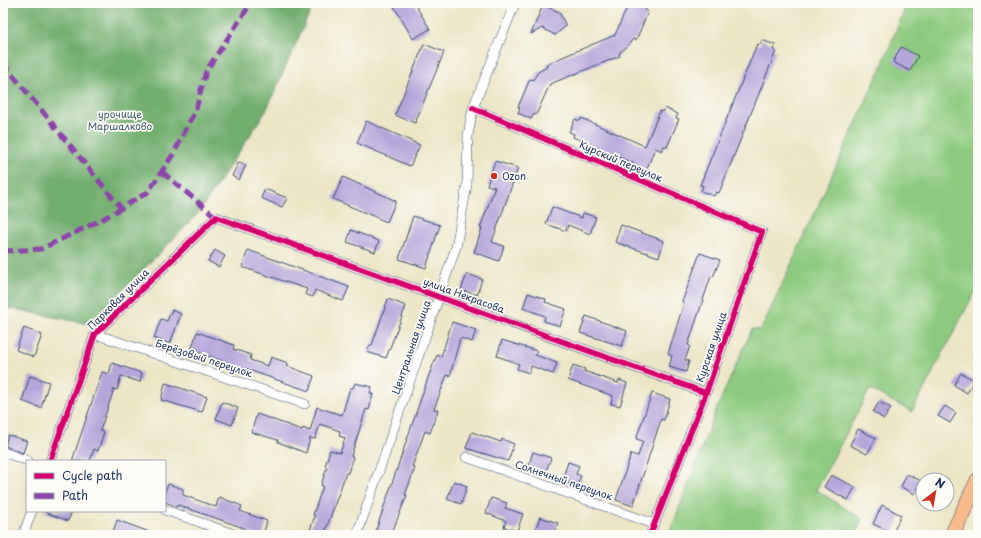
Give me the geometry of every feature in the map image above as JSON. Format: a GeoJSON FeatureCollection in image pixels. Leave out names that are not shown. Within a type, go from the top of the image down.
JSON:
{"type":"FeatureCollection","features":[{"type":"Feature","properties":{"kind":"highway"},"geometry":{"type":"LineString","coordinates":[[952,535],[978,480]]}},
{"type":"Feature","properties":{"kind":"highway"},"geometry":{"type":"LineString","coordinates":[[963,535],[978,503]]}},
{"type":"Feature","properties":{"kind":"street","name":"Центральная улица"},"geometry":{"type":"LineString","coordinates":[[357,535],[456,247],[461,226],[467,185],[468,135],[473,108],[515,3]]}},
{"type":"Feature","properties":{"kind":"street","name":"Курский переулок"},"geometry":{"type":"LineString","coordinates":[[473,108],[762,232]]}},
{"type":"Feature","properties":{"kind":"street","name":"улица Некрасова"},"geometry":{"type":"LineString","coordinates":[[216,217],[706,393]]}},
{"type":"Feature","properties":{"kind":"street","name":"Парковая улица"},"geometry":{"type":"LineString","coordinates":[[50,460],[95,334],[216,217]]}},
{"type":"Feature","properties":{"kind":"street","name":"Курская улица"},"geometry":{"type":"LineString","coordinates":[[650,535],[706,393],[762,232]]}},
{"type":"Feature","properties":{"kind":"street","name":"Берёзовый переулок"},"geometry":{"type":"LineString","coordinates":[[95,334],[305,404]]}},
{"type":"Feature","properties":{"kind":"street"},"geometry":{"type":"LineString","coordinates":[[3,452],[26,460]]}},
{"type":"Feature","properties":{"kind":"street","name":"Солнечный переулок"},"geometry":{"type":"LineString","coordinates":[[466,457],[654,524]]}},
{"type":"Feature","properties":{"kind":"street"},"geometry":{"type":"LineString","coordinates":[[166,510],[236,535]]}},
{"type":"Feature","properties":{"kind":"street"},"geometry":{"type":"LineString","coordinates":[[23,535],[32,512]]}},
{"type":"Feature","properties":{"kind":"green space","name":"урочище Маршалково"},"geometry":{"type":"Polygon","coordinates":[[[3,3],[314,3],[266,111],[198,214],[89,324],[3,307],[3,3]]]}},
{"type":"Feature","properties":{"kind":"green space"},"geometry":{"type":"Polygon","coordinates":[[[907,3],[978,3],[978,286],[912,412],[870,389],[816,490],[862,519],[856,535],[669,535],[716,410],[752,329],[761,330],[882,66],[907,3]]]}},
{"type":"Feature","properties":{"kind":"building"},"geometry":{"type":"Polygon","coordinates":[[[392,3],[414,3],[430,29],[413,39],[392,3]]]}},
{"type":"Feature","properties":{"kind":"building"},"geometry":{"type":"Polygon","coordinates":[[[629,3],[640,3],[647,6],[645,11],[648,12],[636,40],[633,39],[627,47],[619,53],[620,56],[550,84],[536,115],[534,114],[531,119],[518,113],[520,108],[518,107],[530,79],[533,80],[538,72],[547,67],[546,64],[615,35],[629,3]]]}},
{"type":"Feature","properties":{"kind":"building"},"geometry":{"type":"Polygon","coordinates":[[[543,5],[559,12],[566,26],[555,35],[542,28],[531,34],[543,5]]]}},
{"type":"Feature","properties":{"kind":"building"},"geometry":{"type":"Polygon","coordinates":[[[762,40],[775,45],[773,50],[776,51],[719,193],[716,192],[714,196],[701,191],[703,186],[700,185],[757,44],[760,45],[762,40]]]}},
{"type":"Feature","properties":{"kind":"building"},"geometry":{"type":"Polygon","coordinates":[[[424,44],[444,52],[415,123],[395,115],[424,44]]]}},
{"type":"Feature","properties":{"kind":"building"},"geometry":{"type":"Polygon","coordinates":[[[901,47],[918,56],[910,71],[893,62],[901,47]]]}},
{"type":"Feature","properties":{"kind":"building"},"geometry":{"type":"Polygon","coordinates":[[[665,108],[678,114],[676,118],[679,119],[667,147],[664,146],[662,151],[655,148],[646,171],[636,166],[637,165],[573,137],[574,134],[569,132],[575,119],[580,121],[581,118],[645,146],[660,111],[663,112],[665,108]]]}},
{"type":"Feature","properties":{"kind":"building"},"geometry":{"type":"Polygon","coordinates":[[[366,121],[420,145],[410,166],[357,143],[366,121]]]}},
{"type":"Feature","properties":{"kind":"building"},"geometry":{"type":"Polygon","coordinates":[[[495,161],[518,168],[492,242],[504,246],[499,261],[474,252],[482,228],[480,228],[495,187],[487,185],[495,161]]]}},
{"type":"Feature","properties":{"kind":"building"},"geometry":{"type":"Polygon","coordinates":[[[239,162],[246,165],[239,180],[232,176],[239,162]]]}},
{"type":"Feature","properties":{"kind":"building"},"geometry":{"type":"Polygon","coordinates":[[[343,177],[396,201],[387,222],[333,199],[343,177]]]}},
{"type":"Feature","properties":{"kind":"building"},"geometry":{"type":"Polygon","coordinates":[[[265,189],[287,198],[282,207],[261,198],[265,189]]]}},
{"type":"Feature","properties":{"kind":"building"},"geometry":{"type":"Polygon","coordinates":[[[552,207],[582,218],[583,213],[596,217],[590,234],[568,225],[566,231],[546,224],[552,207]]]}},
{"type":"Feature","properties":{"kind":"building"},"geometry":{"type":"Polygon","coordinates":[[[413,216],[440,225],[426,268],[399,259],[413,216]]]}},
{"type":"Feature","properties":{"kind":"building"},"geometry":{"type":"Polygon","coordinates":[[[621,225],[664,241],[659,257],[615,242],[621,225]]]}},
{"type":"Feature","properties":{"kind":"building"},"geometry":{"type":"Polygon","coordinates":[[[351,230],[379,241],[375,252],[347,242],[351,230]]]}},
{"type":"Feature","properties":{"kind":"building"},"geometry":{"type":"Polygon","coordinates":[[[215,250],[225,256],[219,267],[208,261],[215,250]]]}},
{"type":"Feature","properties":{"kind":"building"},"geometry":{"type":"Polygon","coordinates":[[[248,250],[349,287],[343,301],[315,290],[313,297],[305,294],[307,289],[242,267],[248,250]]]}},
{"type":"Feature","properties":{"kind":"building"},"geometry":{"type":"Polygon","coordinates":[[[700,253],[720,260],[713,277],[711,276],[688,345],[690,346],[685,360],[689,361],[686,372],[669,367],[672,356],[668,354],[684,303],[682,302],[700,253]]]}},
{"type":"Feature","properties":{"kind":"building"},"geometry":{"type":"Polygon","coordinates":[[[467,274],[482,279],[477,295],[461,290],[467,274]]]}},
{"type":"Feature","properties":{"kind":"building"},"geometry":{"type":"Polygon","coordinates":[[[528,293],[546,299],[545,302],[566,309],[560,326],[544,321],[545,316],[523,308],[528,293]]]}},
{"type":"Feature","properties":{"kind":"building"},"geometry":{"type":"Polygon","coordinates":[[[388,299],[406,306],[386,358],[367,352],[370,345],[372,345],[388,299]]]}},
{"type":"Feature","properties":{"kind":"building"},"geometry":{"type":"Polygon","coordinates":[[[172,310],[181,314],[170,344],[154,338],[161,319],[167,321],[172,310]]]}},
{"type":"Feature","properties":{"kind":"building"},"geometry":{"type":"Polygon","coordinates":[[[586,316],[627,331],[622,346],[580,333],[586,316]]]}},
{"type":"Feature","properties":{"kind":"building"},"geometry":{"type":"Polygon","coordinates":[[[452,322],[476,330],[472,342],[460,338],[450,376],[447,375],[434,409],[438,410],[430,433],[425,431],[412,467],[415,468],[405,495],[407,495],[391,535],[375,533],[429,375],[437,355],[441,357],[452,322]]]}},
{"type":"Feature","properties":{"kind":"building"},"geometry":{"type":"Polygon","coordinates":[[[24,328],[42,335],[34,357],[16,350],[24,328]]]}},
{"type":"Feature","properties":{"kind":"building"},"geometry":{"type":"Polygon","coordinates":[[[197,332],[234,345],[233,349],[251,355],[250,360],[268,366],[271,357],[288,363],[287,366],[314,376],[309,391],[191,350],[197,332]]]}},
{"type":"Feature","properties":{"kind":"building"},"geometry":{"type":"Polygon","coordinates":[[[502,340],[537,351],[535,355],[557,363],[553,374],[531,366],[529,373],[517,369],[519,364],[497,356],[502,340]]]}},
{"type":"Feature","properties":{"kind":"building"},"geometry":{"type":"Polygon","coordinates":[[[112,363],[142,373],[140,382],[121,376],[117,390],[114,389],[100,431],[104,432],[98,451],[94,449],[90,460],[72,460],[102,372],[109,374],[112,363]]]}},
{"type":"Feature","properties":{"kind":"building"},"geometry":{"type":"Polygon","coordinates":[[[573,365],[585,369],[584,371],[618,383],[619,380],[627,383],[620,406],[611,404],[613,396],[568,380],[573,365]]]}},
{"type":"Feature","properties":{"kind":"building"},"geometry":{"type":"Polygon","coordinates":[[[961,373],[974,380],[967,393],[954,385],[961,373]]]}},
{"type":"Feature","properties":{"kind":"building"},"geometry":{"type":"Polygon","coordinates":[[[30,376],[49,382],[41,408],[22,401],[30,376]]]}},
{"type":"Feature","properties":{"kind":"building"},"geometry":{"type":"Polygon","coordinates":[[[165,383],[207,397],[202,412],[161,400],[165,383]]]}},
{"type":"Feature","properties":{"kind":"building"},"geometry":{"type":"Polygon","coordinates":[[[355,383],[372,387],[370,393],[373,394],[369,410],[366,409],[351,456],[353,457],[348,473],[346,473],[324,535],[308,535],[323,486],[321,485],[327,467],[325,466],[330,450],[340,453],[345,438],[339,436],[340,431],[320,424],[315,439],[310,438],[306,453],[278,442],[278,440],[251,432],[257,414],[302,430],[303,428],[310,431],[317,407],[342,415],[350,388],[353,388],[355,383]]]}},
{"type":"Feature","properties":{"kind":"building"},"geometry":{"type":"Polygon","coordinates":[[[652,393],[670,399],[664,420],[661,419],[633,506],[616,500],[631,454],[638,456],[643,441],[636,439],[652,393]]]}},
{"type":"Feature","properties":{"kind":"building"},"geometry":{"type":"Polygon","coordinates":[[[222,402],[238,408],[232,425],[216,419],[222,402]]]}},
{"type":"Feature","properties":{"kind":"building"},"geometry":{"type":"Polygon","coordinates":[[[879,402],[891,408],[884,419],[873,412],[879,402]]]}},
{"type":"Feature","properties":{"kind":"building"},"geometry":{"type":"Polygon","coordinates":[[[945,406],[956,413],[950,423],[938,416],[945,406]]]}},
{"type":"Feature","properties":{"kind":"building"},"geometry":{"type":"Polygon","coordinates":[[[858,429],[876,438],[867,454],[850,445],[858,429]]]}},
{"type":"Feature","properties":{"kind":"building"},"geometry":{"type":"Polygon","coordinates":[[[472,432],[501,442],[502,439],[514,444],[508,461],[466,448],[472,432]]]}},
{"type":"Feature","properties":{"kind":"building"},"geometry":{"type":"Polygon","coordinates":[[[8,435],[27,441],[23,453],[5,446],[8,435]]]}},
{"type":"Feature","properties":{"kind":"building"},"geometry":{"type":"Polygon","coordinates":[[[533,452],[551,458],[545,474],[528,468],[533,452]]]}},
{"type":"Feature","properties":{"kind":"building"},"geometry":{"type":"Polygon","coordinates":[[[568,462],[579,466],[576,474],[581,476],[577,486],[562,480],[568,462]]]}},
{"type":"Feature","properties":{"kind":"building"},"geometry":{"type":"Polygon","coordinates":[[[907,474],[915,478],[915,494],[901,487],[907,474]]]}},
{"type":"Feature","properties":{"kind":"building"},"geometry":{"type":"Polygon","coordinates":[[[831,475],[855,487],[848,500],[824,487],[831,475]]]}},
{"type":"Feature","properties":{"kind":"building"},"geometry":{"type":"Polygon","coordinates":[[[454,481],[467,486],[461,504],[447,499],[454,481]]]}},
{"type":"Feature","properties":{"kind":"building"},"geometry":{"type":"Polygon","coordinates":[[[168,484],[183,489],[183,495],[216,507],[219,497],[242,506],[240,511],[267,521],[263,535],[256,535],[243,531],[244,528],[178,505],[177,507],[166,502],[166,489],[168,484]]]}},
{"type":"Feature","properties":{"kind":"building"},"geometry":{"type":"Polygon","coordinates":[[[491,498],[507,503],[505,508],[523,514],[517,531],[504,527],[506,521],[486,513],[491,498]]]}},
{"type":"Feature","properties":{"kind":"building"},"geometry":{"type":"Polygon","coordinates":[[[882,505],[901,515],[893,533],[873,524],[882,505]]]}},
{"type":"Feature","properties":{"kind":"building"},"geometry":{"type":"Polygon","coordinates":[[[45,512],[72,512],[68,521],[45,512]]]}},
{"type":"Feature","properties":{"kind":"building"},"geometry":{"type":"Polygon","coordinates":[[[540,517],[558,523],[553,535],[546,535],[535,531],[540,517]]]}},
{"type":"Feature","properties":{"kind":"building"},"geometry":{"type":"Polygon","coordinates":[[[117,520],[155,534],[155,535],[112,535],[117,520]]]}},
{"type":"Feature","properties":{"kind":"marked path"},"geometry":{"type":"LineString","coordinates":[[3,251],[41,249],[103,219],[148,192],[174,153],[196,109],[206,71],[251,3]]}},
{"type":"Feature","properties":{"kind":"marked path"},"geometry":{"type":"LineString","coordinates":[[3,63],[121,208]]}},
{"type":"Feature","properties":{"kind":"marked path"},"geometry":{"type":"LineString","coordinates":[[162,172],[216,217]]}},
{"type":"Feature","properties":{"kind":"cycle path"},"geometry":{"type":"LineString","coordinates":[[473,108],[762,232],[706,393],[650,535]]}},
{"type":"Feature","properties":{"kind":"cycle path"},"geometry":{"type":"LineString","coordinates":[[50,460],[95,334],[216,217],[706,393]]}},
{"type":"Feature","properties":{"kind":"place","name":"Ozon"},"geometry":{"type":"Point","coordinates":[494,176]}}]}
